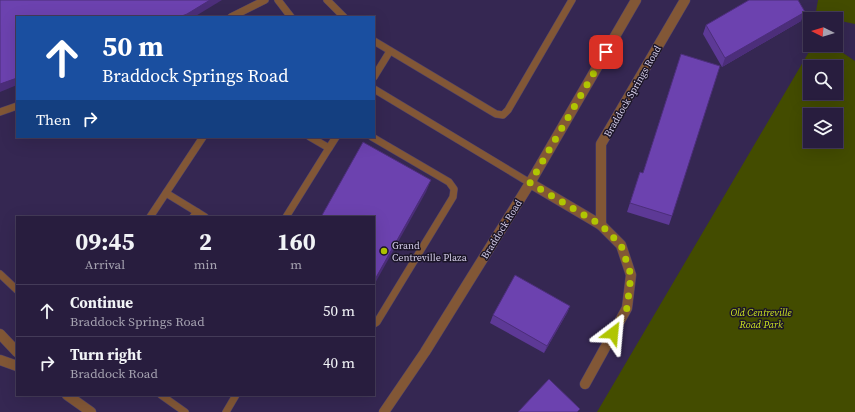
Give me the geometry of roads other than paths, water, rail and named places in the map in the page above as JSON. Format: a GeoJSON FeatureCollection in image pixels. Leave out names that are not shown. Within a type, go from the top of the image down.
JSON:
{"type":"FeatureCollection","features":[{"type":"Feature","properties":{"kind":"street","name":"Braddock Road"},"geometry":{"type":"LineString","coordinates":[[384,412],[425,352],[530,183],[636,0]]}},
{"type":"Feature","properties":{"kind":"street","name":"Braddock Springs Road"},"geometry":{"type":"LineString","coordinates":[[601,225],[601,144],[685,0]]}},
{"type":"Feature","properties":{"kind":"street"},"geometry":{"type":"LineString","coordinates":[[530,183],[601,225],[621,245],[631,275],[627,308],[585,384]]}},
{"type":"Feature","properties":{"kind":"street"},"geometry":{"type":"LineString","coordinates":[[0,334],[16,351]]}},
{"type":"Feature","properties":{"kind":"street"},"geometry":{"type":"LineString","coordinates":[[0,360],[16,366]]}},
{"type":"Feature","properties":{"kind":"street"},"geometry":{"type":"LineString","coordinates":[[68,396],[91,412]]}},
{"type":"Feature","properties":{"kind":"lane"},"geometry":{"type":"LineString","coordinates":[[237,16],[265,0]]}},
{"type":"Feature","properties":{"kind":"lane"},"geometry":{"type":"LineString","coordinates":[[278,0],[290,16]]}},
{"type":"Feature","properties":{"kind":"lane"},"geometry":{"type":"LineString","coordinates":[[327,0],[343,16]]}},
{"type":"Feature","properties":{"kind":"lane"},"geometry":{"type":"LineString","coordinates":[[375,41],[496,114],[503,115],[508,110],[572,0]]}},
{"type":"Feature","properties":{"kind":"lane"},"geometry":{"type":"LineString","coordinates":[[375,75],[390,51]]}},
{"type":"Feature","properties":{"kind":"lane"},"geometry":{"type":"LineString","coordinates":[[375,90],[530,183]]}},
{"type":"Feature","properties":{"kind":"lane"},"geometry":{"type":"LineString","coordinates":[[0,112],[16,106]]}},
{"type":"Feature","properties":{"kind":"lane"},"geometry":{"type":"LineString","coordinates":[[151,216],[202,138]]}},
{"type":"Feature","properties":{"kind":"lane"},"geometry":{"type":"LineString","coordinates":[[312,138],[329,148]]}},
{"type":"Feature","properties":{"kind":"lane"},"geometry":{"type":"LineString","coordinates":[[287,216],[335,138]]}},
{"type":"Feature","properties":{"kind":"lane"},"geometry":{"type":"LineString","coordinates":[[374,138],[449,182],[454,189],[453,197],[375,323]]}},
{"type":"Feature","properties":{"kind":"lane"},"geometry":{"type":"LineString","coordinates":[[166,193],[195,215]]}},
{"type":"Feature","properties":{"kind":"lane"},"geometry":{"type":"LineString","coordinates":[[0,274],[16,289]]}},
{"type":"Feature","properties":{"kind":"lane"},"geometry":{"type":"LineString","coordinates":[[162,396],[185,412]]}},
{"type":"Feature","properties":{"kind":"lane"},"geometry":{"type":"LineString","coordinates":[[226,412],[235,396]]}},
{"type":"Feature","properties":{"kind":"place","name":"Grand Centreville Plaza"},"geometry":{"type":"Point","coordinates":[384,251]}},
{"type":"Feature","properties":{"kind":"park label","name":"Old Centreville Road Park"},"geometry":{"type":"Point","coordinates":[761,318]}}]}
